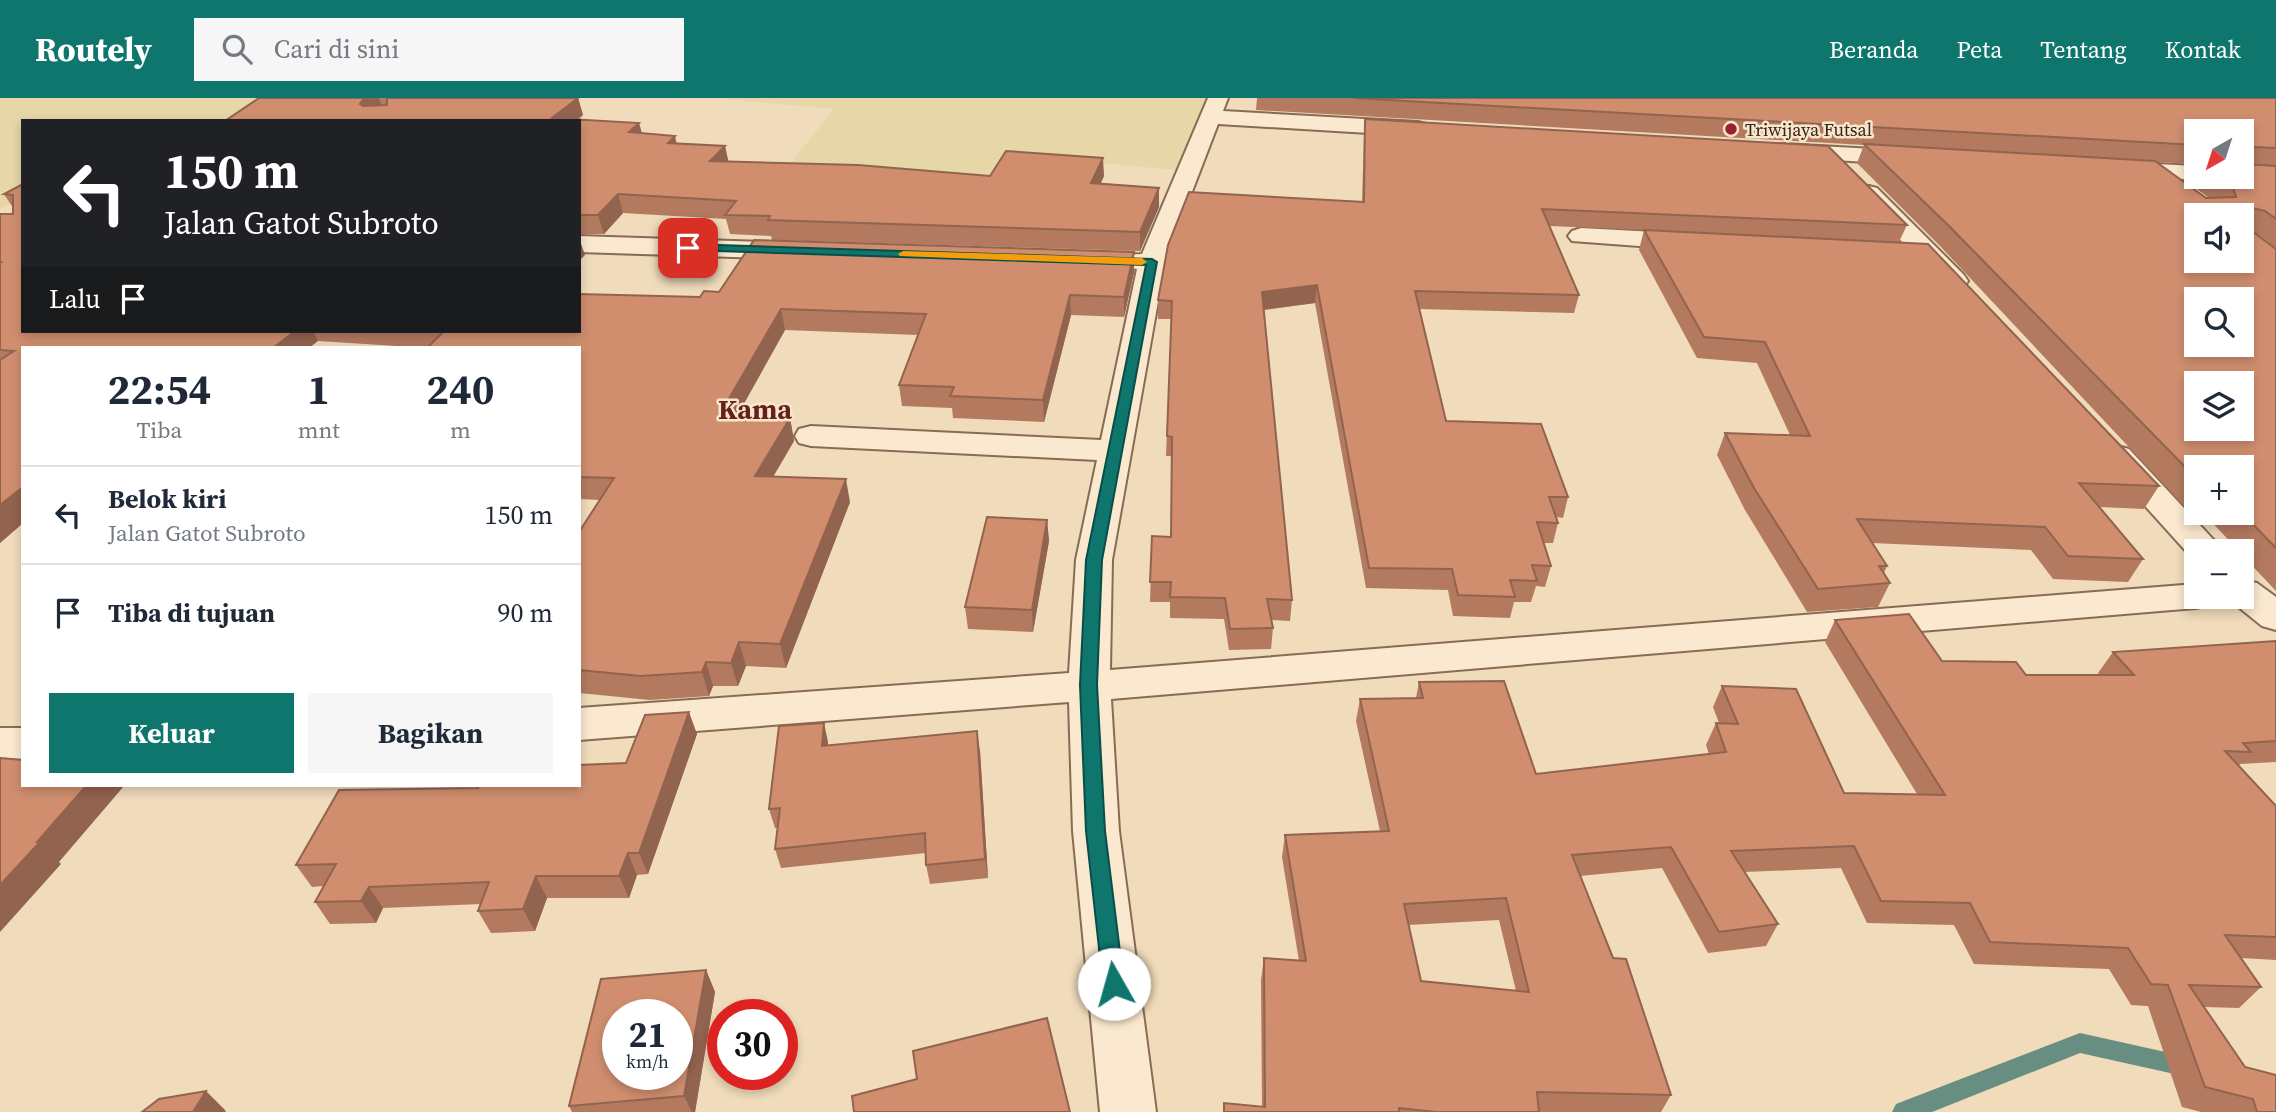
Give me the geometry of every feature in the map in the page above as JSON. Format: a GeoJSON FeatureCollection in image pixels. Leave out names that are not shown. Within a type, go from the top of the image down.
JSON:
{"type":"FeatureCollection","features":[{"type":"Feature","properties":{"kind":"street"},"geometry":{"type":"LineString","coordinates":[[1128,1112],[1096,831],[1089,685],[1094,560],[1152,262],[1215,107],[1446,131]]}},
{"type":"Feature","properties":{"kind":"street"},"geometry":{"type":"LineString","coordinates":[[1762,150],[1928,159]]}},
{"type":"Feature","properties":{"kind":"street"},"geometry":{"type":"LineString","coordinates":[[1831,154],[1975,304]]}},
{"type":"Feature","properties":{"kind":"street"},"geometry":{"type":"LineString","coordinates":[[2095,167],[2184,172]]}},
{"type":"Feature","properties":{"kind":"street"},"geometry":{"type":"LineString","coordinates":[[2151,170],[2181,193]]}},
{"type":"Feature","properties":{"kind":"street"},"geometry":{"type":"LineString","coordinates":[[1581,236],[1720,243]]}},
{"type":"Feature","properties":{"kind":"street"},"geometry":{"type":"LineString","coordinates":[[581,244],[817,251]]}},
{"type":"Feature","properties":{"kind":"street"},"geometry":{"type":"LineString","coordinates":[[1887,252],[1929,254]]}},
{"type":"Feature","properties":{"kind":"street"},"geometry":{"type":"LineString","coordinates":[[1110,261],[1152,262]]}},
{"type":"Feature","properties":{"kind":"street"},"geometry":{"type":"LineString","coordinates":[[2095,432],[2195,539]]}},
{"type":"Feature","properties":{"kind":"street"},"geometry":{"type":"LineString","coordinates":[[811,436],[1115,452]]}},
{"type":"Feature","properties":{"kind":"street"},"geometry":{"type":"LineString","coordinates":[[581,724],[2184,597]]}},
{"type":"Feature","properties":{"kind":"street"},"geometry":{"type":"LineString","coordinates":[[2254,600],[2276,617]]}},
{"type":"Feature","properties":{"kind":"street"},"geometry":{"type":"LineString","coordinates":[[0,744],[21,744]]}},
{"type":"Feature","properties":{"kind":"shaded area"},"geometry":{"type":"Polygon","coordinates":[[[0,98],[277,98],[240,119],[21,119],[21,198],[0,209],[0,98]]]}},
{"type":"Feature","properties":{"kind":"shaded area"},"geometry":{"type":"Polygon","coordinates":[[[715,98],[1216,98],[1188,171],[1002,154],[983,184],[782,174],[834,109],[715,98]]]}},
{"type":"Feature","properties":{"kind":"building"},"geometry":{"type":"Polygon","coordinates":[[[259,98],[364,98],[360,104],[363,106],[387,105],[387,98],[578,98],[552,118],[569,119],[228,119],[259,98]]]}},
{"type":"Feature","properties":{"kind":"building"},"geometry":{"type":"Polygon","coordinates":[[[1353,98],[2276,98],[2276,148],[2254,147],[2254,119],[2184,119],[2184,144],[1353,98]]]}},
{"type":"Feature","properties":{"kind":"building"},"geometry":{"type":"Polygon","coordinates":[[[1365,119],[1828,146],[1907,225],[1542,209],[1579,295],[1415,291],[1446,421],[1541,424],[1568,497],[1549,497],[1558,523],[1537,522],[1551,566],[1532,565],[1537,581],[1510,580],[1515,597],[1458,595],[1452,569],[1369,568],[1317,285],[1262,292],[1292,600],[1267,599],[1273,628],[1230,629],[1225,598],[1170,597],[1171,582],[1150,582],[1152,536],[1171,537],[1172,437],[1167,436],[1172,301],[1158,300],[1168,245],[1189,192],[1364,202],[1365,119]]]}},
{"type":"Feature","properties":{"kind":"building"},"geometry":{"type":"Polygon","coordinates":[[[581,120],[639,123],[629,132],[675,136],[668,143],[725,146],[710,161],[858,165],[990,176],[1006,151],[1103,158],[1091,183],[1159,188],[1140,232],[768,220],[770,216],[725,215],[736,201],[618,194],[598,215],[581,215],[581,120]]]}},
{"type":"Feature","properties":{"kind":"building"},"geometry":{"type":"Polygon","coordinates":[[[1864,144],[2155,161],[2184,182],[2184,189],[2194,189],[2206,198],[2236,197],[2233,189],[2254,189],[2254,165],[2276,166],[2276,219],[2265,211],[2254,208],[2254,203],[2184,203],[2184,273],[2254,273],[2254,233],[2276,249],[2276,548],[2254,525],[2254,455],[2184,455],[2184,466],[1949,226],[1864,144]]]}},
{"type":"Feature","properties":{"kind":"building"},"geometry":{"type":"Polygon","coordinates":[[[21,185],[21,333],[292,333],[276,346],[21,346],[21,489],[0,505],[0,360],[14,351],[0,350],[0,214],[13,214],[13,195],[4,194],[21,185]]]}},
{"type":"Feature","properties":{"kind":"building"},"geometry":{"type":"Polygon","coordinates":[[[1644,230],[1928,244],[2159,486],[2079,483],[2143,559],[2068,556],[2045,527],[1857,519],[1887,566],[1879,566],[1890,583],[1818,589],[1754,488],[1725,433],[1810,436],[1765,342],[1704,337],[1644,230]]]}},
{"type":"Feature","properties":{"kind":"building"},"geometry":{"type":"Polygon","coordinates":[[[754,240],[1134,252],[1124,297],[1070,295],[1043,400],[950,396],[954,387],[899,385],[926,314],[781,309],[720,414],[790,418],[755,476],[846,479],[780,644],[739,642],[731,663],[706,662],[702,672],[641,676],[581,670],[581,529],[614,478],[581,477],[581,346],[429,346],[442,333],[581,333],[581,294],[700,297],[704,291],[719,292],[754,240]]]}},
{"type":"Feature","properties":{"kind":"building"},"geometry":{"type":"Polygon","coordinates":[[[987,517],[1047,520],[1032,610],[965,607],[987,517]]]}},
{"type":"Feature","properties":{"kind":"building"},"geometry":{"type":"Polygon","coordinates":[[[1909,614],[1942,661],[2016,662],[2026,675],[2134,675],[2113,652],[2276,641],[2276,741],[2243,743],[2251,752],[2225,751],[2276,806],[2276,937],[2225,935],[2261,987],[2189,985],[2245,1067],[2276,1075],[2276,1112],[2257,1112],[2253,1099],[2205,1087],[2168,985],[2151,984],[2128,948],[1990,942],[1970,903],[1881,901],[1854,846],[1731,851],[1778,924],[1719,932],[1671,847],[1572,855],[1613,958],[1626,959],[1671,1095],[1537,1092],[1539,1112],[1436,1112],[1399,1108],[1399,1112],[1224,1112],[1224,1103],[1265,1107],[1264,958],[1306,961],[1285,835],[1389,831],[1360,699],[1423,698],[1419,682],[1504,681],[1536,774],[1726,752],[1716,723],[1738,724],[1722,686],[1796,689],[1844,793],[1945,795],[1835,620],[1909,614]],[[1506,898],[1404,904],[1421,981],[1529,992],[1506,898]]]}},
{"type":"Feature","properties":{"kind":"building"},"geometry":{"type":"Polygon","coordinates":[[[689,712],[639,853],[628,853],[619,876],[536,876],[523,909],[478,911],[489,882],[369,887],[361,901],[315,902],[336,864],[296,865],[339,790],[581,787],[581,765],[626,763],[645,715],[689,712]]]}},
{"type":"Feature","properties":{"kind":"building"},"geometry":{"type":"Polygon","coordinates":[[[824,723],[822,746],[977,731],[985,859],[926,865],[925,833],[775,849],[780,808],[769,809],[779,726],[824,723]]]}},
{"type":"Feature","properties":{"kind":"building"},"geometry":{"type":"Polygon","coordinates":[[[0,758],[21,760],[21,787],[85,787],[37,842],[40,842],[0,885],[0,758]]]}},
{"type":"Feature","properties":{"kind":"building"},"geometry":{"type":"Polygon","coordinates":[[[706,970],[693,1044],[693,999],[602,999],[602,1090],[685,1090],[684,1096],[569,1106],[601,979],[706,970]]]}},
{"type":"Feature","properties":{"kind":"building"},"geometry":{"type":"Polygon","coordinates":[[[1047,1018],[1070,1112],[854,1112],[852,1096],[917,1079],[913,1051],[1047,1018]]]}},
{"type":"Feature","properties":{"kind":"building"},"geometry":{"type":"Polygon","coordinates":[[[206,1091],[193,1112],[142,1112],[159,1099],[206,1091]]]}},
{"type":"Feature","properties":{"kind":"waterway"},"geometry":{"type":"LineString","coordinates":[[1904,1112],[2080,1043],[2188,1067]]}},
{"type":"Feature","properties":{"kind":"slow traffic"},"geometry":{"type":"LineString","coordinates":[[903,254],[1142,262]]}},
{"type":"Feature","properties":{"kind":"place","name":"Triwijaya Futsal"},"geometry":{"type":"Point","coordinates":[1731,129]}},
{"type":"Feature","properties":{"kind":"district","name":"Kama"},"geometry":{"type":"Point","coordinates":[755,409]}},
{"type":"Feature","properties":{"kind":"route"},"geometry":{"type":"LineString","coordinates":[[688,248],[1152,262],[1094,560],[1089,685],[1096,831],[1114,984]]}}]}
